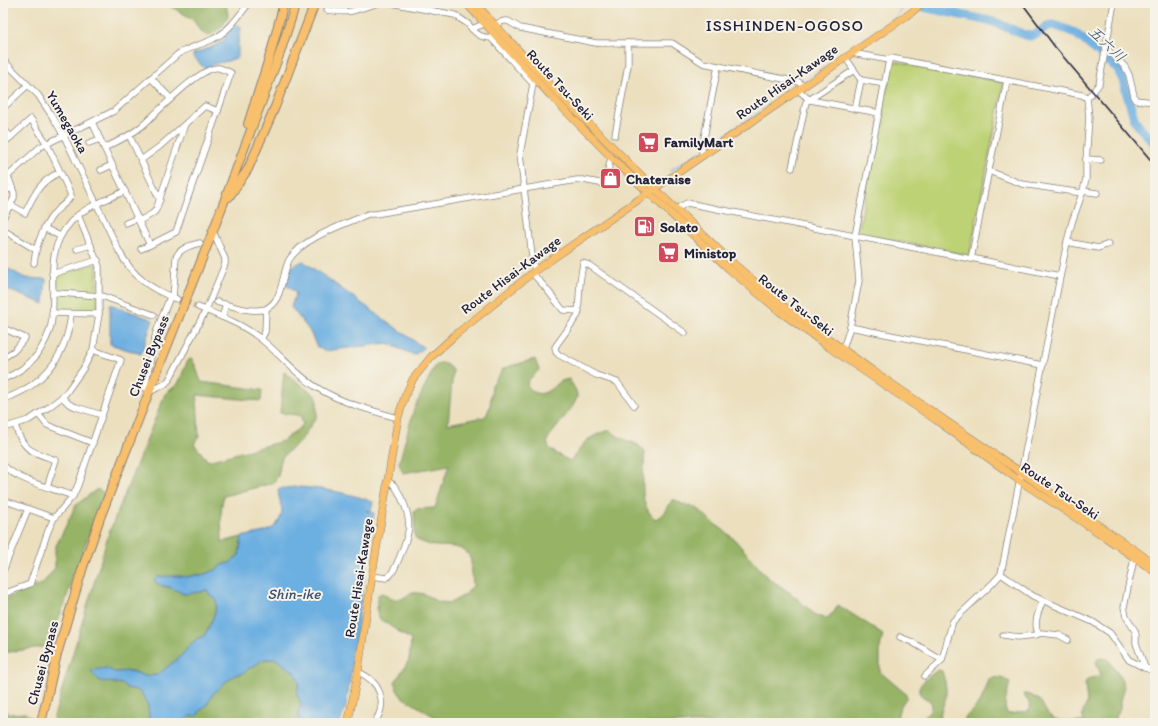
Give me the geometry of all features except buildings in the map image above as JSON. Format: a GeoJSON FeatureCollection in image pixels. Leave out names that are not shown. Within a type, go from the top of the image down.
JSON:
{"type":"FeatureCollection","features":[{"type":"Feature","properties":{"kind":"highway"},"geometry":{"type":"LineString","coordinates":[[220,211],[271,52],[284,3]]}},
{"type":"Feature","properties":{"kind":"highway","name":"Chusei Bypass"},"geometry":{"type":"LineString","coordinates":[[41,723],[57,654],[83,567],[100,518],[213,231],[280,53],[296,3]]}},
{"type":"Feature","properties":{"kind":"highway"},"geometry":{"type":"LineString","coordinates":[[220,211],[248,169],[275,107],[315,3]]}},
{"type":"Feature","properties":{"kind":"main road","name":"Route Tsu-Seki"},"geometry":{"type":"LineString","coordinates":[[466,3],[486,23],[550,95],[611,157],[676,209],[740,269],[782,305],[873,371],[1022,473],[1135,554],[1155,572]]}},
{"type":"Feature","properties":{"kind":"main road","name":"Route Tsu-Seki"},"geometry":{"type":"LineString","coordinates":[[475,3],[554,89],[652,191],[729,269],[779,311],[1020,480],[1100,533],[1155,564]]}},
{"type":"Feature","properties":{"kind":"main road","name":"Route Hisai-Kawage"},"geometry":{"type":"LineString","coordinates":[[348,723],[358,672],[398,418],[405,396],[413,379],[431,357],[455,335],[534,272],[652,191],[702,152],[912,12],[922,3]]}},
{"type":"Feature","properties":{"kind":"street"},"geometry":{"type":"LineString","coordinates":[[3,218],[14,198],[8,176],[40,147],[114,111],[182,51],[212,40],[221,34],[249,3]]}},
{"type":"Feature","properties":{"kind":"street"},"geometry":{"type":"LineString","coordinates":[[327,10],[346,12],[379,3]]}},
{"type":"Feature","properties":{"kind":"street"},"geometry":{"type":"LineString","coordinates":[[391,3],[455,15],[468,24],[477,35],[491,38],[533,84],[520,154],[534,272],[563,310],[579,311]]}},
{"type":"Feature","properties":{"kind":"street"},"geometry":{"type":"LineString","coordinates":[[1087,98],[1099,84],[1114,3]]}},
{"type":"Feature","properties":{"kind":"street"},"geometry":{"type":"LineString","coordinates":[[472,29],[486,23],[495,24],[508,20],[520,28],[596,43],[672,43],[703,63],[800,86],[810,100],[879,113]]}},
{"type":"Feature","properties":{"kind":"street"},"geometry":{"type":"LineString","coordinates":[[615,135],[628,65],[628,43]]}},
{"type":"Feature","properties":{"kind":"street"},"geometry":{"type":"LineString","coordinates":[[1106,49],[1125,66],[1129,75],[1135,100],[1155,102]]}},
{"type":"Feature","properties":{"kind":"street"},"geometry":{"type":"LineString","coordinates":[[884,84],[861,80],[854,70],[848,55],[890,60],[891,58],[1087,98]]}},
{"type":"Feature","properties":{"kind":"street","name":"Yumegaoka"},"geometry":{"type":"LineString","coordinates":[[3,60],[38,95],[54,118],[127,265],[146,284],[173,298]]}},
{"type":"Feature","properties":{"kind":"street"},"geometry":{"type":"LineString","coordinates":[[843,349],[850,327],[859,281],[855,236],[884,84],[890,60]]}},
{"type":"Feature","properties":{"kind":"street"},"geometry":{"type":"LineString","coordinates":[[3,70],[8,65]]}},
{"type":"Feature","properties":{"kind":"street"},"geometry":{"type":"LineString","coordinates":[[702,152],[718,66]]}},
{"type":"Feature","properties":{"kind":"street"},"geometry":{"type":"LineString","coordinates":[[104,148],[130,135],[141,127],[193,79],[205,72],[218,68],[231,73],[176,232],[141,249]]}},
{"type":"Feature","properties":{"kind":"street"},"geometry":{"type":"LineString","coordinates":[[792,168],[806,102],[854,70]]}},
{"type":"Feature","properties":{"kind":"street"},"geometry":{"type":"LineString","coordinates":[[151,78],[171,99]]}},
{"type":"Feature","properties":{"kind":"street"},"geometry":{"type":"LineString","coordinates":[[855,109],[861,80]]}},
{"type":"Feature","properties":{"kind":"street"},"geometry":{"type":"LineString","coordinates":[[971,258],[1008,81]]}},
{"type":"Feature","properties":{"kind":"street"},"geometry":{"type":"LineString","coordinates":[[3,108],[28,85]]}},
{"type":"Feature","properties":{"kind":"street"},"geometry":{"type":"LineString","coordinates":[[925,676],[942,660],[948,634],[954,621],[1001,574],[1067,242],[1086,179],[1089,117],[1087,98]]}},
{"type":"Feature","properties":{"kind":"street"},"geometry":{"type":"LineString","coordinates":[[141,160],[159,147],[205,106],[218,111]]}},
{"type":"Feature","properties":{"kind":"street"},"geometry":{"type":"LineString","coordinates":[[3,144],[31,119],[47,144],[71,195],[70,198],[56,211],[44,228],[39,239],[34,263]]}},
{"type":"Feature","properties":{"kind":"street"},"geometry":{"type":"LineString","coordinates":[[92,122],[150,245]]}},
{"type":"Feature","properties":{"kind":"street"},"geometry":{"type":"LineString","coordinates":[[126,223],[155,213],[185,124]]}},
{"type":"Feature","properties":{"kind":"street"},"geometry":{"type":"LineString","coordinates":[[4,127],[11,137]]}},
{"type":"Feature","properties":{"kind":"street"},"geometry":{"type":"LineString","coordinates":[[130,135],[160,200]]}},
{"type":"Feature","properties":{"kind":"street"},"geometry":{"type":"LineString","coordinates":[[89,144],[100,139]]}},
{"type":"Feature","properties":{"kind":"street"},"geometry":{"type":"LineString","coordinates":[[217,302],[238,308],[260,310],[266,309],[276,301],[289,260],[297,251],[323,234],[368,214],[583,180],[605,184],[611,157]]}},
{"type":"Feature","properties":{"kind":"street"},"geometry":{"type":"LineString","coordinates":[[1086,159],[1101,160]]}},
{"type":"Feature","properties":{"kind":"street"},"geometry":{"type":"LineString","coordinates":[[101,171],[112,165]]}},
{"type":"Feature","properties":{"kind":"street"},"geometry":{"type":"LineString","coordinates":[[989,171],[1022,184],[1097,193]]}},
{"type":"Feature","properties":{"kind":"street"},"geometry":{"type":"LineString","coordinates":[[11,205],[25,213],[37,189],[49,177],[60,172]]}},
{"type":"Feature","properties":{"kind":"street"},"geometry":{"type":"LineString","coordinates":[[3,192],[12,188]]}},
{"type":"Feature","properties":{"kind":"street"},"geometry":{"type":"LineString","coordinates":[[3,379],[14,375],[32,362],[41,350],[49,332],[52,313],[53,258],[60,236],[69,224],[78,216],[96,205],[125,191]]}},
{"type":"Feature","properties":{"kind":"street"},"geometry":{"type":"LineString","coordinates":[[676,209],[687,203],[1060,276]]}},
{"type":"Feature","properties":{"kind":"street"},"geometry":{"type":"LineString","coordinates":[[3,428],[29,420],[62,397],[83,369],[93,350],[99,314],[100,273],[98,260],[78,216]]}},
{"type":"Feature","properties":{"kind":"street"},"geometry":{"type":"LineString","coordinates":[[44,228],[60,236]]}},
{"type":"Feature","properties":{"kind":"street"},"geometry":{"type":"LineString","coordinates":[[3,230],[36,250]]}},
{"type":"Feature","properties":{"kind":"street"},"geometry":{"type":"LineString","coordinates":[[200,242],[182,250],[176,257],[173,298],[156,332],[145,387],[149,392],[166,384],[169,380],[206,310],[225,264],[225,259],[213,231]]}},
{"type":"Feature","properties":{"kind":"street"},"geometry":{"type":"LineString","coordinates":[[1067,242],[1098,248],[1109,244]]}},
{"type":"Feature","properties":{"kind":"street"},"geometry":{"type":"LineString","coordinates":[[76,250],[91,245]]}},
{"type":"Feature","properties":{"kind":"street"},"geometry":{"type":"LineString","coordinates":[[52,274],[98,260]]}},
{"type":"Feature","properties":{"kind":"street"},"geometry":{"type":"LineString","coordinates":[[634,405],[617,382],[596,375],[575,365],[556,352],[555,347],[578,315],[583,262],[685,333]]}},
{"type":"Feature","properties":{"kind":"street"},"geometry":{"type":"LineString","coordinates":[[57,293],[100,296],[154,315]]}},
{"type":"Feature","properties":{"kind":"street"},"geometry":{"type":"LineString","coordinates":[[222,317],[226,305]]}},
{"type":"Feature","properties":{"kind":"street"},"geometry":{"type":"LineString","coordinates":[[198,307],[241,326],[261,339],[296,372],[323,392],[354,405],[398,418]]}},
{"type":"Feature","properties":{"kind":"street"},"geometry":{"type":"LineString","coordinates":[[261,339],[266,332],[266,309]]}},
{"type":"Feature","properties":{"kind":"street"},"geometry":{"type":"LineString","coordinates":[[52,313],[99,314]]}},
{"type":"Feature","properties":{"kind":"street"},"geometry":{"type":"LineString","coordinates":[[3,399],[16,395],[28,388],[37,382],[48,370],[62,349],[69,328],[71,314]]}},
{"type":"Feature","properties":{"kind":"street"},"geometry":{"type":"LineString","coordinates":[[850,327],[1042,364]]}},
{"type":"Feature","properties":{"kind":"street"},"geometry":{"type":"LineString","coordinates":[[3,328],[25,338],[14,351],[3,358]]}},
{"type":"Feature","properties":{"kind":"street"},"geometry":{"type":"LineString","coordinates":[[3,594],[30,584],[54,518],[73,496],[78,485],[121,360],[93,350]]}},
{"type":"Feature","properties":{"kind":"street"},"geometry":{"type":"LineString","coordinates":[[62,397],[76,408],[102,415]]}},
{"type":"Feature","properties":{"kind":"street"},"geometry":{"type":"LineString","coordinates":[[38,414],[44,422],[51,427],[93,443]]}},
{"type":"Feature","properties":{"kind":"street"},"geometry":{"type":"LineString","coordinates":[[14,425],[21,441],[28,449],[56,460],[47,487]]}},
{"type":"Feature","properties":{"kind":"street"},"geometry":{"type":"LineString","coordinates":[[3,465],[16,476],[73,496]]}},
{"type":"Feature","properties":{"kind":"street"},"geometry":{"type":"LineString","coordinates":[[372,576],[386,578],[391,574],[400,556],[409,531],[409,518],[406,508],[396,486],[387,481]]}},
{"type":"Feature","properties":{"kind":"street"},"geometry":{"type":"LineString","coordinates":[[3,500],[54,518]]}},
{"type":"Feature","properties":{"kind":"street"},"geometry":{"type":"LineString","coordinates":[[3,571],[28,509]]}},
{"type":"Feature","properties":{"kind":"street"},"geometry":{"type":"LineString","coordinates":[[1135,554],[1124,607],[1135,631],[1136,643],[1145,668]]}},
{"type":"Feature","properties":{"kind":"street"},"geometry":{"type":"LineString","coordinates":[[1001,574],[1033,596],[1093,622],[1110,633],[1129,660],[1155,671]]}},
{"type":"Feature","properties":{"kind":"street"},"geometry":{"type":"LineString","coordinates":[[1038,633],[1036,622],[1042,600]]}},
{"type":"Feature","properties":{"kind":"street"},"geometry":{"type":"LineString","coordinates":[[1003,635],[1018,637],[1036,635],[1038,633],[1059,635],[1068,640]]}},
{"type":"Feature","properties":{"kind":"street"},"geometry":{"type":"LineString","coordinates":[[900,637],[912,642],[942,660]]}},
{"type":"Feature","properties":{"kind":"street"},"geometry":{"type":"LineString","coordinates":[[358,672],[370,679],[380,694],[382,701],[380,714],[374,723]]}},
{"type":"Feature","properties":{"kind":"green space"},"geometry":{"type":"Polygon","coordinates":[[[166,3],[226,3],[228,16],[222,27],[208,35],[204,34],[191,18],[166,3]]]}},
{"type":"Feature","properties":{"kind":"green space"},"geometry":{"type":"Polygon","coordinates":[[[894,61],[1001,82],[1003,86],[970,253],[968,255],[858,233],[892,63],[894,61]]]}},
{"type":"Feature","properties":{"kind":"green space"},"geometry":{"type":"Polygon","coordinates":[[[94,264],[97,266],[97,309],[94,312],[60,311],[57,308],[57,278],[59,275],[94,264]]]}},
{"type":"Feature","properties":{"kind":"green space"},"geometry":{"type":"Polygon","coordinates":[[[192,359],[201,382],[262,390],[261,401],[197,395],[199,437],[194,444],[208,461],[283,441],[303,425],[301,417],[297,415],[280,413],[284,372],[317,397],[317,416],[301,440],[283,456],[278,476],[273,483],[224,496],[221,513],[222,542],[242,537],[239,555],[230,563],[222,565],[216,570],[202,575],[187,577],[157,577],[163,586],[169,587],[184,594],[207,590],[210,595],[216,599],[217,603],[215,613],[204,636],[198,638],[179,658],[157,675],[145,676],[132,671],[114,672],[107,668],[98,678],[100,681],[122,684],[127,688],[137,690],[142,694],[148,706],[148,723],[52,723],[109,533],[165,394],[178,384],[188,360],[192,359]]]}},
{"type":"Feature","properties":{"kind":"green space"},"geometry":{"type":"Polygon","coordinates":[[[535,359],[539,370],[528,381],[527,385],[532,390],[540,394],[544,393],[561,381],[569,379],[577,394],[573,405],[549,437],[548,445],[550,449],[570,461],[587,440],[610,430],[620,437],[638,445],[645,453],[643,484],[644,501],[653,517],[656,519],[663,514],[672,500],[694,507],[701,511],[712,522],[735,540],[767,577],[792,594],[813,613],[820,617],[827,618],[834,612],[838,605],[883,634],[880,648],[880,672],[906,694],[907,697],[898,712],[898,723],[437,723],[435,717],[402,697],[397,690],[395,682],[409,660],[411,640],[380,619],[377,612],[378,595],[382,593],[392,599],[402,599],[412,592],[424,594],[438,602],[450,603],[465,595],[473,586],[471,561],[466,552],[461,549],[451,547],[431,545],[417,540],[415,537],[414,512],[417,509],[435,508],[449,465],[403,473],[399,463],[414,409],[434,368],[439,363],[444,363],[453,370],[448,424],[484,417],[490,406],[492,385],[504,368],[535,359]]]}},
{"type":"Feature","properties":{"kind":"green space"},"geometry":{"type":"Polygon","coordinates":[[[97,489],[104,493],[49,646],[3,653],[3,600],[43,583],[55,568],[55,548],[76,505],[97,489]]]}},
{"type":"Feature","properties":{"kind":"green space"},"geometry":{"type":"Polygon","coordinates":[[[1100,658],[1108,659],[1121,678],[1124,686],[1120,701],[1120,709],[1114,723],[961,723],[977,706],[985,691],[989,679],[992,678],[1010,682],[1005,703],[1006,712],[1009,714],[1029,711],[1030,704],[1023,694],[1027,694],[1039,700],[1047,713],[1053,718],[1084,722],[1082,714],[1087,703],[1085,683],[1088,679],[1099,676],[1100,672],[1096,661],[1100,658]]]}},
{"type":"Feature","properties":{"kind":"green space"},"geometry":{"type":"Polygon","coordinates":[[[276,659],[294,672],[299,682],[297,694],[301,704],[298,716],[299,723],[183,723],[190,716],[197,715],[207,705],[213,694],[235,675],[244,673],[262,660],[276,659]]]}},
{"type":"Feature","properties":{"kind":"green space"},"geometry":{"type":"Polygon","coordinates":[[[938,670],[942,671],[946,688],[946,698],[941,711],[942,723],[918,723],[930,711],[932,704],[919,693],[919,689],[931,675],[938,670]]]}},
{"type":"Feature","properties":{"kind":"green space"},"geometry":{"type":"Polygon","coordinates":[[[3,706],[9,714],[25,713],[31,717],[28,723],[3,723],[3,706]]]}},
{"type":"Feature","properties":{"kind":"water"},"geometry":{"type":"Polygon","coordinates":[[[236,24],[241,28],[238,43],[238,57],[204,68],[192,55],[216,45],[225,39],[223,36],[236,24]]]}},
{"type":"Feature","properties":{"kind":"water"},"geometry":{"type":"Polygon","coordinates":[[[303,261],[424,348],[414,355],[387,343],[325,351],[317,347],[309,330],[291,307],[296,293],[285,284],[291,267],[303,261]]]}},
{"type":"Feature","properties":{"kind":"water"},"geometry":{"type":"Polygon","coordinates":[[[3,266],[25,278],[46,279],[44,304],[3,288],[3,266]]]}},
{"type":"Feature","properties":{"kind":"water"},"geometry":{"type":"Polygon","coordinates":[[[110,304],[153,320],[141,354],[110,344],[110,304]]]}},
{"type":"Feature","properties":{"kind":"water","name":"Shin-ike"},"geometry":{"type":"Polygon","coordinates":[[[295,487],[337,492],[373,502],[371,511],[366,510],[374,513],[346,706],[340,723],[299,723],[298,712],[301,704],[297,694],[299,682],[294,672],[276,659],[266,659],[249,668],[244,673],[235,675],[224,683],[213,694],[207,705],[197,716],[190,716],[183,723],[148,723],[148,706],[142,694],[137,690],[127,688],[122,684],[100,681],[92,673],[92,670],[107,668],[114,672],[132,671],[145,676],[157,675],[179,658],[198,638],[204,636],[215,613],[217,603],[216,599],[210,595],[207,590],[184,594],[158,584],[155,582],[155,579],[157,577],[187,577],[202,575],[216,570],[222,565],[230,563],[239,555],[242,537],[267,531],[279,521],[282,512],[278,489],[295,487]]]}},
{"type":"Feature","properties":{"kind":"waterway"},"geometry":{"type":"LineString","coordinates":[[802,83],[896,17],[901,8],[909,4]]}},
{"type":"Feature","properties":{"kind":"waterway","name":"五六川"},"geometry":{"type":"LineString","coordinates":[[909,4],[994,22],[1030,36],[1037,34],[1047,26],[1053,25],[1075,33],[1117,68],[1123,80],[1135,121],[1155,144]]}},
{"type":"Feature","properties":{"kind":"waterway"},"geometry":{"type":"LineString","coordinates":[[704,149],[799,85]]}},
{"type":"Feature","properties":{"kind":"waterway"},"geometry":{"type":"LineString","coordinates":[[670,171],[701,151]]}},
{"type":"Feature","properties":{"kind":"tunnel"},"geometry":{"type":"LineString","coordinates":[[177,299],[198,307]]}},
{"type":"Feature","properties":{"kind":"railway"},"geometry":{"type":"LineString","coordinates":[[1022,3],[1055,47],[1155,165]]}},
{"type":"Feature","properties":{"kind":"place","name":"FamilyMart"},"geometry":{"type":"Point","coordinates":[649,142]}},
{"type":"Feature","properties":{"kind":"place","name":"Chateraise"},"geometry":{"type":"Point","coordinates":[611,179]}},
{"type":"Feature","properties":{"kind":"place","name":"Solato"},"geometry":{"type":"Point","coordinates":[645,227]}},
{"type":"Feature","properties":{"kind":"place","name":"Ministop"},"geometry":{"type":"Point","coordinates":[669,253]}},
{"type":"Feature","properties":{"kind":"district","name":"ISSHINDEN-OGOSO"},"geometry":{"type":"Point","coordinates":[785,25]}}]}
